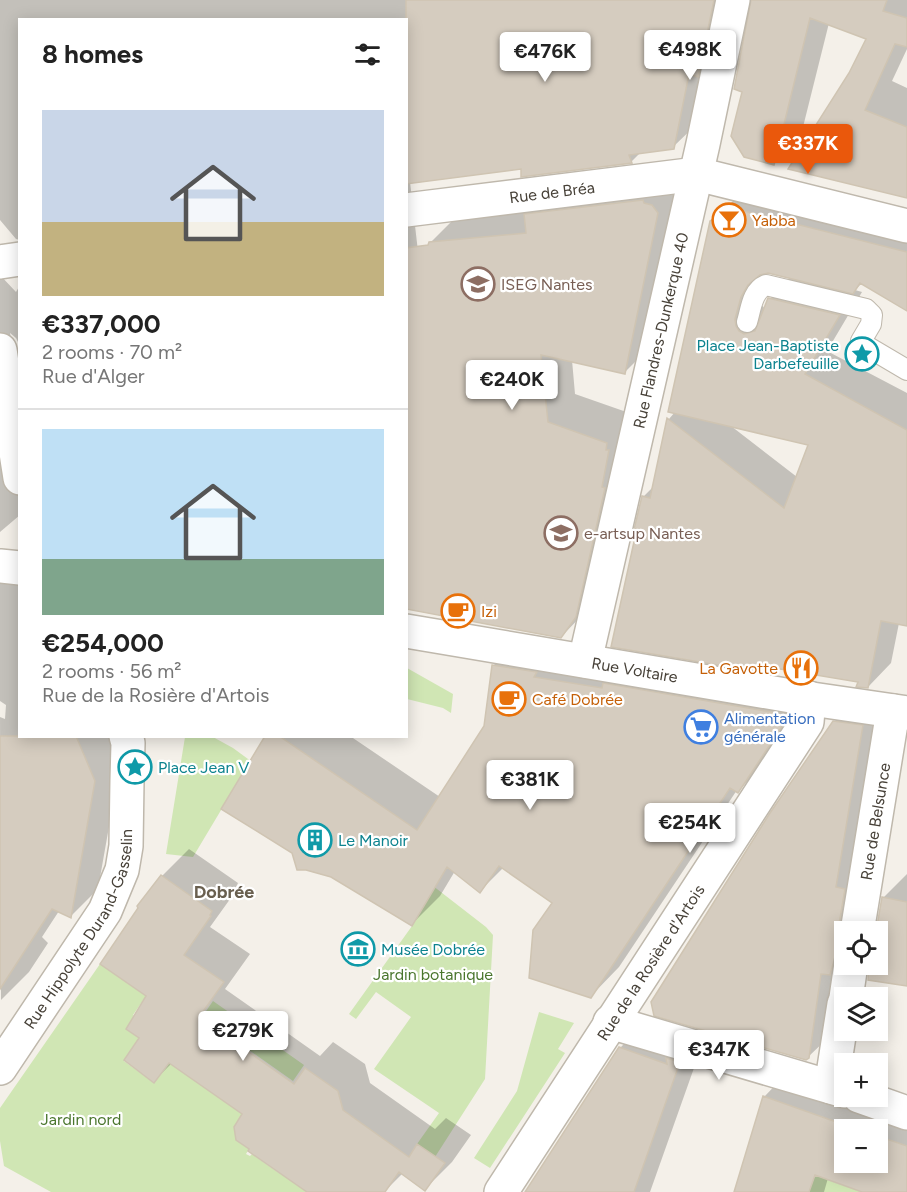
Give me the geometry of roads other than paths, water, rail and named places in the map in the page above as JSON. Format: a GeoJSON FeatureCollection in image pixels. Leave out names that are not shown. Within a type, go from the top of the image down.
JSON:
{"type":"FeatureCollection","features":[{"type":"Feature","properties":{"kind":"street","name":"Rue Flandres-Dunkerque 40"},"geometry":{"type":"LineString","coordinates":[[585,661],[697,174],[734,0]]}},
{"type":"Feature","properties":{"kind":"street","name":"Rue de Bréa"},"geometry":{"type":"LineString","coordinates":[[408,210],[697,174]]}},
{"type":"Feature","properties":{"kind":"street"},"geometry":{"type":"LineString","coordinates":[[697,174],[907,226]]}},
{"type":"Feature","properties":{"kind":"street"},"geometry":{"type":"LineString","coordinates":[[0,262],[18,259]]}},
{"type":"Feature","properties":{"kind":"street"},"geometry":{"type":"LineString","coordinates":[[0,350],[18,465]]}},
{"type":"Feature","properties":{"kind":"street"},"geometry":{"type":"LineString","coordinates":[[0,566],[18,568]]}},
{"type":"Feature","properties":{"kind":"street","name":"Rue Voltaire"},"geometry":{"type":"LineString","coordinates":[[408,631],[888,710]]}},
{"type":"Feature","properties":{"kind":"street","name":"Rue de la Rosière d'Artois"},"geometry":{"type":"LineString","coordinates":[[501,1192],[807,722],[809,698]]}},
{"type":"Feature","properties":{"kind":"street","name":"Rue de Belsunce"},"geometry":{"type":"LineString","coordinates":[[859,921],[888,710]]}},
{"type":"Feature","properties":{"kind":"street","name":"Rue Hippolyte Durand-Gasselin"},"geometry":{"type":"LineString","coordinates":[[0,1068],[105,912],[122,870],[126,846],[127,738]]}},
{"type":"Feature","properties":{"kind":"street"},"geometry":{"type":"LineString","coordinates":[[610,1022],[834,1089]]}},
{"type":"Feature","properties":{"kind":"street"},"geometry":{"type":"LineString","coordinates":[[888,1107],[907,1113]]}},
{"type":"Feature","properties":{"kind":"lane"},"geometry":{"type":"LineString","coordinates":[[747,322],[755,295],[764,286],[866,309],[872,315],[871,324],[861,341],[863,344],[907,370]]}},
{"type":"Feature","properties":{"kind":"place","name":"Yabba"},"geometry":{"type":"Point","coordinates":[729,220]}},
{"type":"Feature","properties":{"kind":"place","name":"ISEG Nantes"},"geometry":{"type":"Point","coordinates":[478,284]}},
{"type":"Feature","properties":{"kind":"place","name":"Place Jean-Baptiste Darbefeuille"},"geometry":{"type":"Point","coordinates":[862,354]}},
{"type":"Feature","properties":{"kind":"place","name":"e-artsup Nantes"},"geometry":{"type":"Point","coordinates":[561,533]}},
{"type":"Feature","properties":{"kind":"place","name":"Izi"},"geometry":{"type":"Point","coordinates":[458,611]}},
{"type":"Feature","properties":{"kind":"place","name":"La Gavotte"},"geometry":{"type":"Point","coordinates":[801,668]}},
{"type":"Feature","properties":{"kind":"place","name":"Café Dobrée"},"geometry":{"type":"Point","coordinates":[509,699]}},
{"type":"Feature","properties":{"kind":"place","name":"Alimentation générale"},"geometry":{"type":"Point","coordinates":[701,727]}},
{"type":"Feature","properties":{"kind":"place","name":"Place Jean V"},"geometry":{"type":"Point","coordinates":[135,767]}},
{"type":"Feature","properties":{"kind":"place","name":"Le Manoir"},"geometry":{"type":"Point","coordinates":[315,840]}},
{"type":"Feature","properties":{"kind":"place","name":"Musée Dobrée"},"geometry":{"type":"Point","coordinates":[358,949]}},
{"type":"Feature","properties":{"kind":"district","name":"Dobrée"},"geometry":{"type":"Point","coordinates":[224,892]}},
{"type":"Feature","properties":{"kind":"park label","name":"Jardin botanique"},"geometry":{"type":"Point","coordinates":[433,974]}},
{"type":"Feature","properties":{"kind":"park label","name":"Jardin nord"},"geometry":{"type":"Point","coordinates":[81,1119]}}]}
